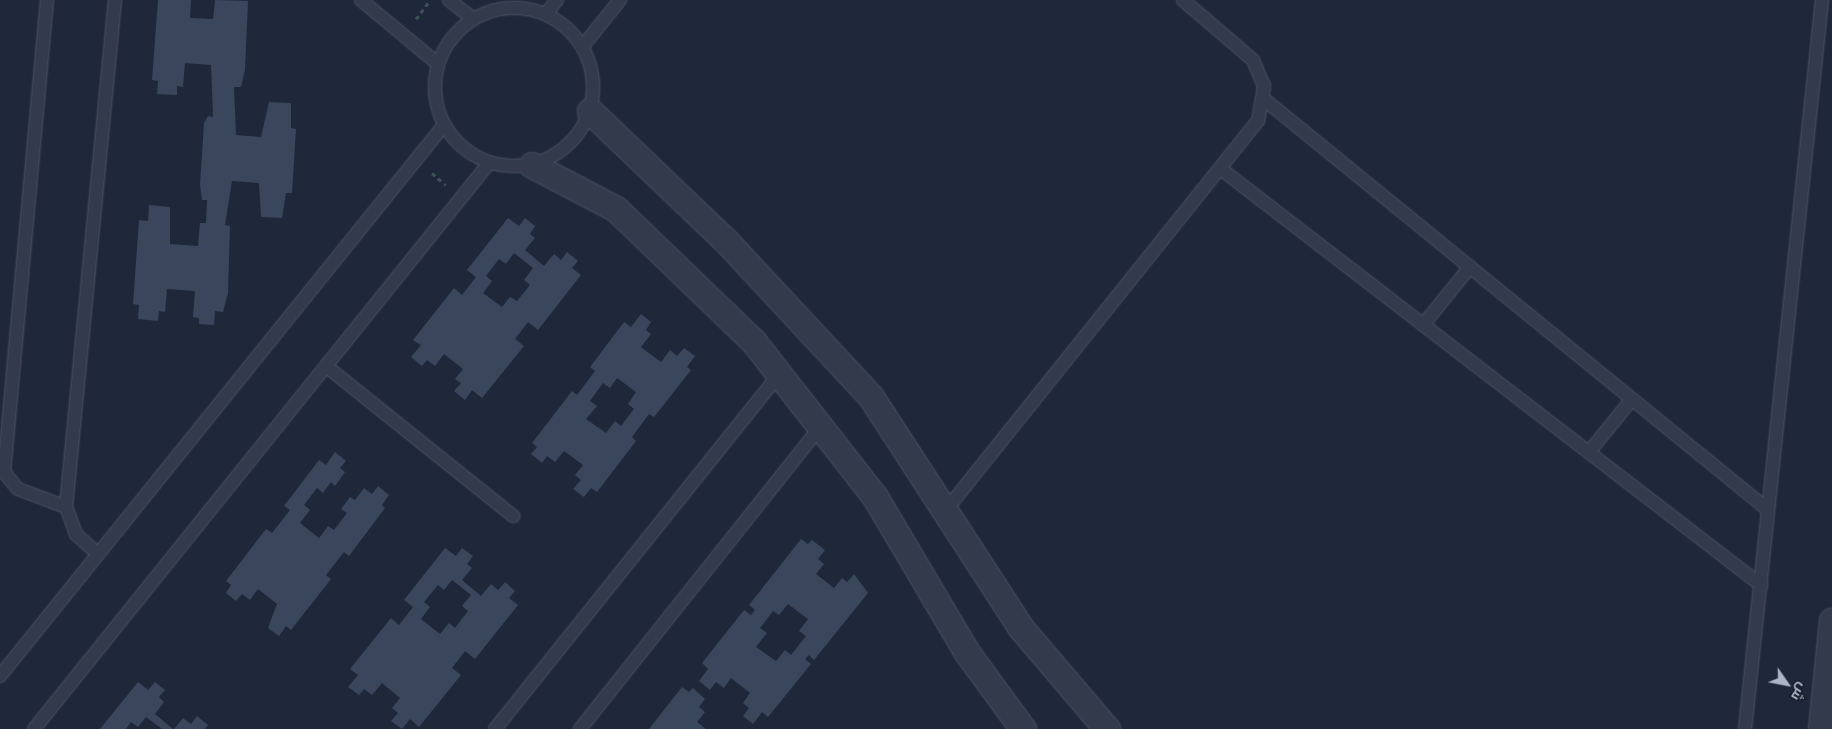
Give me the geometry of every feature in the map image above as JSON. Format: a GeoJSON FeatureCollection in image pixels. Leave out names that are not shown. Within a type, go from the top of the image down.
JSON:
{"type":"FeatureCollection","features":[{"type":"Feature","properties":{"kind":"street"},"geometry":{"type":"LineString","coordinates":[[590,111],[728,243],[871,397],[1021,628],[1106,729]]}},
{"type":"Feature","properties":{"kind":"street"},"geometry":{"type":"LineString","coordinates":[[532,165],[591,192],[640,228],[780,373],[875,497],[968,654],[1023,729]]}},
{"type":"Feature","properties":{"kind":"street"},"geometry":{"type":"LineString","coordinates":[[1821,729],[1832,621]]}},
{"type":"Feature","properties":{"kind":"lane"},"geometry":{"type":"LineString","coordinates":[[47,0],[4,472],[18,489],[66,507]]}},
{"type":"Feature","properties":{"kind":"lane"},"geometry":{"type":"LineString","coordinates":[[98,554],[76,534],[66,507],[115,0]]}},
{"type":"Feature","properties":{"kind":"lane"},"geometry":{"type":"LineString","coordinates":[[361,0],[438,64]]}},
{"type":"Feature","properties":{"kind":"lane"},"geometry":{"type":"LineString","coordinates":[[449,0],[473,19]]}},
{"type":"Feature","properties":{"kind":"lane"},"geometry":{"type":"LineString","coordinates":[[546,14],[557,0]]}},
{"type":"Feature","properties":{"kind":"lane"},"geometry":{"type":"LineString","coordinates":[[583,46],[620,0]]}},
{"type":"Feature","properties":{"kind":"lane"},"geometry":{"type":"LineString","coordinates":[[946,510],[1258,121],[1265,100],[1261,72],[1253,60],[1183,0]]}},
{"type":"Feature","properties":{"kind":"lane"},"geometry":{"type":"LineString","coordinates":[[1745,729],[1822,0]]}},
{"type":"Feature","properties":{"kind":"lane"},"geometry":{"type":"LineString","coordinates":[[522,8],[546,14],[567,27],[583,46],[592,69],[590,111],[575,140],[555,156],[532,165],[489,163],[462,148],[444,125],[436,106],[438,64],[454,35],[473,19],[497,9],[522,8]]}},
{"type":"Feature","properties":{"kind":"lane"},"geometry":{"type":"LineString","coordinates":[[1265,100],[1767,509]]}},
{"type":"Feature","properties":{"kind":"lane"},"geometry":{"type":"LineString","coordinates":[[0,676],[444,125]]}},
{"type":"Feature","properties":{"kind":"lane"},"geometry":{"type":"LineString","coordinates":[[34,729],[489,163]]}},
{"type":"Feature","properties":{"kind":"lane"},"geometry":{"type":"LineString","coordinates":[[1221,169],[1761,585]]}},
{"type":"Feature","properties":{"kind":"lane"},"geometry":{"type":"LineString","coordinates":[[1424,325],[1470,267]]}},
{"type":"Feature","properties":{"kind":"lane"},"geometry":{"type":"LineString","coordinates":[[326,366],[513,516]]}},
{"type":"Feature","properties":{"kind":"lane"},"geometry":{"type":"LineString","coordinates":[[495,729],[780,373]]}},
{"type":"Feature","properties":{"kind":"lane"},"geometry":{"type":"LineString","coordinates":[[1589,452],[1632,399]]}},
{"type":"Feature","properties":{"kind":"lane"},"geometry":{"type":"LineString","coordinates":[[580,729],[822,426]]}},
{"type":"Feature","properties":{"kind":"path"},"geometry":{"type":"LineString","coordinates":[[416,159],[460,198]]}},
{"type":"Feature","properties":{"kind":"building"},"geometry":{"type":"Polygon","coordinates":[[[158,0],[191,0],[190,18],[213,19],[215,0],[248,1],[245,70],[241,87],[234,87],[236,135],[261,137],[269,102],[291,103],[291,128],[296,129],[292,193],[286,193],[282,218],[261,217],[259,183],[232,181],[225,225],[230,226],[228,293],[223,312],[215,311],[214,325],[199,324],[199,318],[193,317],[195,291],[167,289],[165,312],[159,311],[158,321],[138,319],[139,305],[133,304],[139,220],[148,221],[149,205],[170,207],[170,244],[198,246],[200,223],[206,223],[207,200],[202,200],[200,185],[204,123],[208,116],[213,117],[211,65],[185,63],[183,87],[177,86],[177,95],[157,94],[158,81],[152,80],[158,0]]]}},
{"type":"Feature","properties":{"kind":"building"},"geometry":{"type":"Polygon","coordinates":[[[508,218],[519,226],[525,218],[535,226],[530,234],[535,238],[525,250],[544,266],[554,254],[561,260],[567,252],[578,261],[572,268],[581,275],[538,330],[528,322],[515,339],[524,346],[482,398],[472,390],[465,400],[454,391],[461,383],[455,379],[463,369],[444,354],[435,366],[427,360],[422,366],[411,357],[421,345],[413,340],[454,288],[462,295],[476,277],[467,270],[508,218]],[[514,253],[506,264],[499,259],[486,276],[492,281],[483,293],[502,307],[510,297],[517,301],[530,285],[524,280],[533,268],[514,253]]]}},
{"type":"Feature","properties":{"kind":"building"},"geometry":{"type":"Polygon","coordinates":[[[641,314],[651,322],[646,330],[651,334],[641,347],[661,362],[670,350],[677,356],[684,348],[695,356],[687,367],[691,370],[654,417],[649,414],[632,437],[636,441],[597,492],[591,488],[584,497],[573,489],[581,480],[575,475],[583,465],[564,451],[555,462],[547,456],[542,463],[531,454],[537,447],[532,443],[572,391],[577,395],[595,371],[590,367],[624,322],[631,327],[641,314]],[[617,378],[610,388],[603,383],[590,401],[597,406],[586,419],[606,433],[615,421],[621,426],[634,409],[628,404],[636,392],[617,378]]]}},
{"type":"Feature","properties":{"kind":"building"},"geometry":{"type":"Polygon","coordinates":[[[335,452],[346,461],[340,468],[345,472],[335,486],[331,482],[323,493],[317,488],[304,505],[310,510],[300,523],[319,538],[328,526],[334,530],[347,513],[341,509],[350,497],[355,500],[364,488],[372,494],[378,486],[389,495],[382,505],[385,508],[349,556],[344,552],[326,575],[331,579],[291,630],[286,626],[279,636],[268,628],[277,604],[258,589],[250,600],[242,594],[236,601],[226,593],[231,585],[226,581],[266,529],[272,533],[290,510],[284,506],[319,460],[326,465],[335,452]]]}},
{"type":"Feature","properties":{"kind":"building"},"geometry":{"type":"Polygon","coordinates":[[[801,539],[808,544],[812,540],[825,550],[818,559],[824,564],[816,574],[834,588],[842,578],[847,582],[854,574],[868,593],[814,660],[809,655],[805,659],[811,664],[768,717],[762,712],[753,724],[743,716],[749,708],[743,703],[750,693],[731,678],[724,688],[716,682],[710,690],[699,681],[708,669],[702,663],[744,610],[751,615],[755,610],[749,605],[801,539]],[[788,604],[779,615],[773,611],[760,628],[767,633],[756,647],[776,661],[785,650],[791,655],[806,636],[799,631],[808,619],[788,604]]]}},
{"type":"Feature","properties":{"kind":"building"},"geometry":{"type":"Polygon","coordinates":[[[445,548],[456,556],[462,548],[473,556],[467,564],[472,568],[462,580],[481,596],[491,584],[498,590],[505,582],[515,591],[509,598],[518,605],[475,659],[465,651],[452,668],[461,675],[419,727],[410,719],[402,729],[391,721],[398,713],[392,708],[400,698],[382,683],[372,695],[364,689],[359,695],[348,687],[358,675],[350,669],[391,618],[399,625],[413,607],[404,600],[445,548]],[[452,580],[444,590],[438,585],[424,602],[430,607],[421,619],[440,634],[449,623],[455,628],[468,611],[462,606],[471,595],[452,580]]]}},
{"type":"Feature","properties":{"kind":"building"},"geometry":{"type":"Polygon","coordinates":[[[138,682],[148,690],[155,682],[165,690],[159,697],[164,702],[155,714],[173,729],[162,729],[146,717],[138,727],[131,722],[126,729],[100,729],[138,682]]]}},
{"type":"Feature","properties":{"kind":"building"},"geometry":{"type":"Polygon","coordinates":[[[682,687],[689,692],[693,688],[705,699],[699,707],[705,712],[697,722],[706,729],[649,729],[682,687]]]}},
{"type":"Feature","properties":{"kind":"building"},"geometry":{"type":"Polygon","coordinates":[[[197,716],[208,725],[205,729],[174,729],[183,718],[191,724],[197,716]]]}}]}
